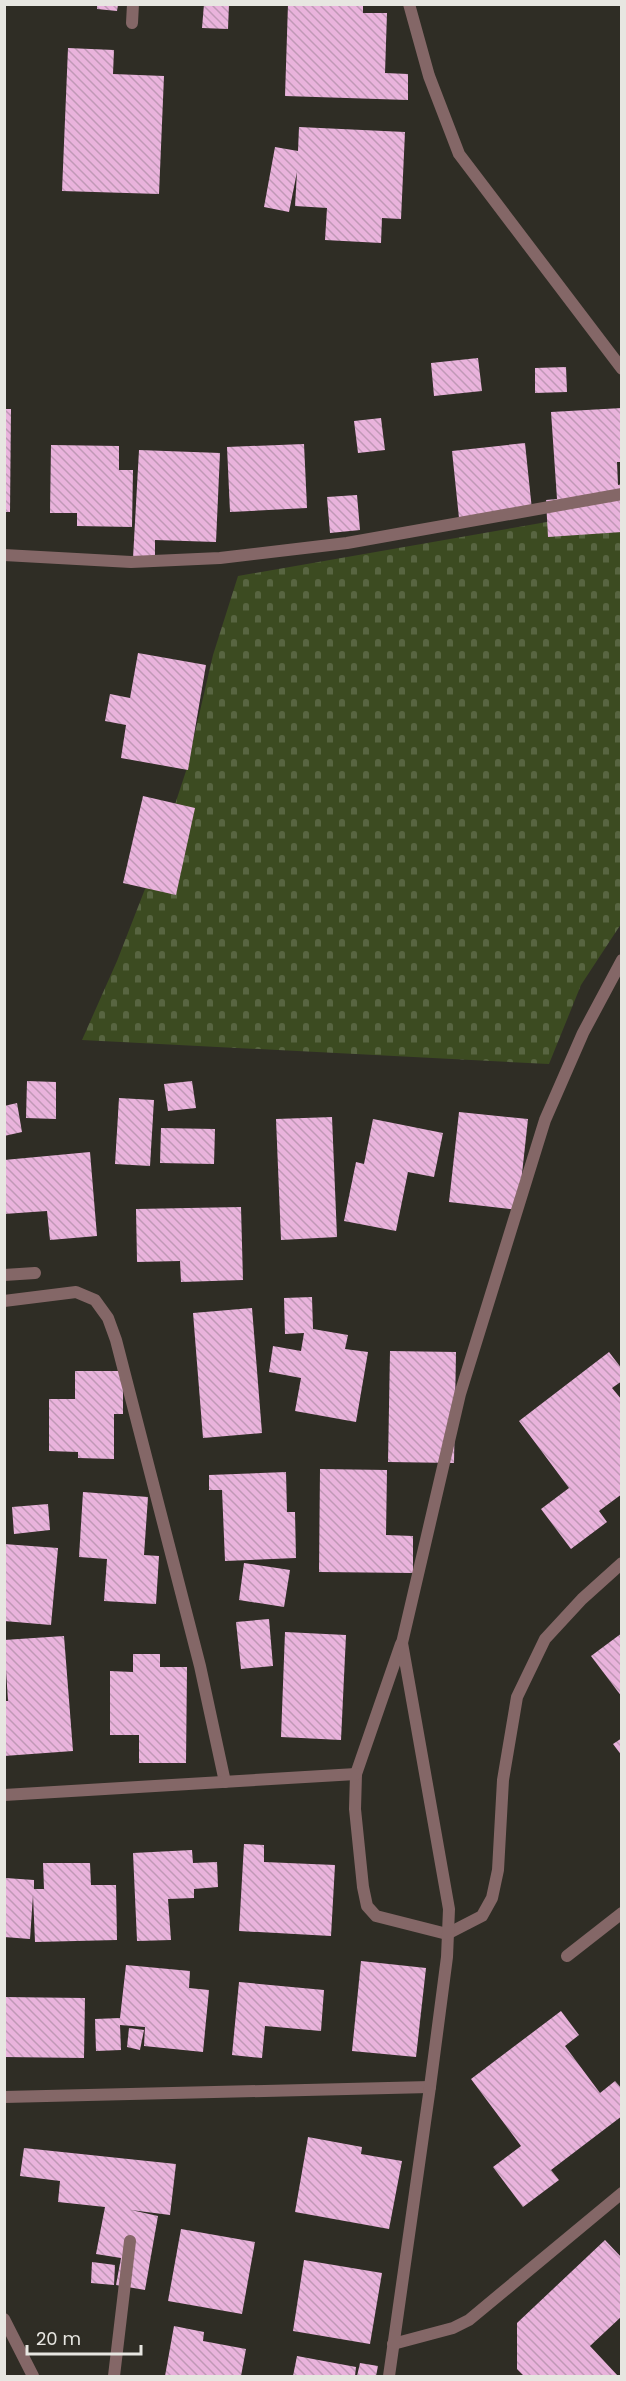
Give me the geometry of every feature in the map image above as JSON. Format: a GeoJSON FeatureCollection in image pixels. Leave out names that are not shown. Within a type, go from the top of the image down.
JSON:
{"type":"FeatureCollection","features":[{"type":"Feature","properties":{"kind":"street"},"geometry":{"type":"LineString","coordinates":[[132,4],[132,23]]}},
{"type":"Feature","properties":{"kind":"street"},"geometry":{"type":"LineString","coordinates":[[409,4],[429,76],[459,154],[621,369]]}},
{"type":"Feature","properties":{"kind":"street"},"geometry":{"type":"LineString","coordinates":[[4,555],[131,562],[220,558],[347,543],[621,494]]}},
{"type":"Feature","properties":{"kind":"street"},"geometry":{"type":"LineString","coordinates":[[621,960],[584,1033],[545,1120],[460,1394],[402,1643],[356,1774],[355,1809],[367,1906],[376,1916],[447,1934],[482,1916],[492,1898],[498,1870],[503,1779],[517,1697],[545,1639],[582,1599],[621,1563]]}},
{"type":"Feature","properties":{"kind":"street"},"geometry":{"type":"LineString","coordinates":[[4,1275],[35,1273]]}},
{"type":"Feature","properties":{"kind":"street"},"geometry":{"type":"LineString","coordinates":[[4,1301],[76,1292],[95,1300],[108,1318],[116,1340],[200,1666],[225,1782]]}},
{"type":"Feature","properties":{"kind":"street"},"geometry":{"type":"LineString","coordinates":[[389,2376],[447,1957],[449,1909],[402,1643]]}},
{"type":"Feature","properties":{"kind":"street"},"geometry":{"type":"LineString","coordinates":[[4,1795],[356,1774]]}},
{"type":"Feature","properties":{"kind":"street"},"geometry":{"type":"LineString","coordinates":[[567,1956],[621,1913]]}},
{"type":"Feature","properties":{"kind":"street"},"geometry":{"type":"LineString","coordinates":[[4,2097],[430,2087]]}},
{"type":"Feature","properties":{"kind":"street"},"geometry":{"type":"LineString","coordinates":[[393,2344],[453,2328],[469,2320],[621,2193]]}},
{"type":"Feature","properties":{"kind":"street"},"geometry":{"type":"LineString","coordinates":[[114,2376],[130,2241]]}},
{"type":"Feature","properties":{"kind":"street"},"geometry":{"type":"LineString","coordinates":[[4,2319],[33,2376]]}},
{"type":"Feature","properties":{"kind":"green space"},"geometry":{"type":"Polygon","coordinates":[[[621,509],[621,924],[581,985],[549,1064],[82,1040],[117,961],[159,853],[186,771],[213,655],[238,576],[621,509]]]}},
{"type":"Feature","properties":{"kind":"building"},"geometry":{"type":"Polygon","coordinates":[[[204,4],[229,4],[228,29],[202,28],[204,4]]]}},
{"type":"Feature","properties":{"kind":"building"},"geometry":{"type":"Polygon","coordinates":[[[288,4],[363,4],[363,13],[387,13],[385,73],[408,74],[408,100],[285,96],[288,4]]]}},
{"type":"Feature","properties":{"kind":"building"},"geometry":{"type":"Polygon","coordinates":[[[97,5],[118,5],[117,11],[97,9],[97,5]]]}},
{"type":"Feature","properties":{"kind":"building"},"geometry":{"type":"Polygon","coordinates":[[[68,48],[114,50],[113,74],[164,76],[159,194],[62,191],[68,48]]]}},
{"type":"Feature","properties":{"kind":"building"},"geometry":{"type":"Polygon","coordinates":[[[299,127],[405,132],[401,219],[382,218],[381,243],[325,240],[327,208],[295,206],[297,172],[289,212],[264,207],[275,147],[298,151],[299,127]]]}},
{"type":"Feature","properties":{"kind":"building"},"geometry":{"type":"Polygon","coordinates":[[[478,358],[482,391],[434,396],[431,363],[478,358]]]}},
{"type":"Feature","properties":{"kind":"building"},"geometry":{"type":"Polygon","coordinates":[[[566,367],[567,392],[535,393],[535,368],[566,367]]]}},
{"type":"Feature","properties":{"kind":"building"},"geometry":{"type":"Polygon","coordinates":[[[622,408],[622,462],[617,462],[618,485],[622,484],[622,532],[548,537],[546,500],[557,499],[551,412],[622,408]]]}},
{"type":"Feature","properties":{"kind":"building"},"geometry":{"type":"Polygon","coordinates":[[[4,409],[11,409],[10,512],[4,512],[4,409]]]}},
{"type":"Feature","properties":{"kind":"building"},"geometry":{"type":"Polygon","coordinates":[[[381,418],[385,450],[358,453],[354,421],[381,418]]]}},
{"type":"Feature","properties":{"kind":"building"},"geometry":{"type":"Polygon","coordinates":[[[525,443],[532,510],[459,518],[452,451],[525,443]]]}},
{"type":"Feature","properties":{"kind":"building"},"geometry":{"type":"Polygon","coordinates":[[[304,444],[307,508],[230,512],[227,447],[304,444]]]}},
{"type":"Feature","properties":{"kind":"building"},"geometry":{"type":"Polygon","coordinates":[[[51,445],[119,446],[119,470],[133,470],[132,527],[77,526],[77,513],[50,513],[51,445]]]}},
{"type":"Feature","properties":{"kind":"building"},"geometry":{"type":"Polygon","coordinates":[[[139,450],[220,453],[216,542],[155,540],[155,558],[133,558],[139,450]]]}},
{"type":"Feature","properties":{"kind":"building"},"geometry":{"type":"Polygon","coordinates":[[[357,495],[360,530],[330,533],[327,497],[357,495]]]}},
{"type":"Feature","properties":{"kind":"building"},"geometry":{"type":"Polygon","coordinates":[[[138,653],[206,665],[188,770],[121,758],[126,725],[105,721],[110,694],[130,698],[138,653]]]}},
{"type":"Feature","properties":{"kind":"building"},"geometry":{"type":"Polygon","coordinates":[[[143,796],[195,808],[176,895],[123,883],[143,796]]]}},
{"type":"Feature","properties":{"kind":"building"},"geometry":{"type":"Polygon","coordinates":[[[27,1081],[56,1082],[56,1119],[26,1118],[27,1081]]]}},
{"type":"Feature","properties":{"kind":"building"},"geometry":{"type":"Polygon","coordinates":[[[192,1081],[196,1108],[168,1111],[164,1084],[192,1081]]]}},
{"type":"Feature","properties":{"kind":"building"},"geometry":{"type":"Polygon","coordinates":[[[119,1098],[154,1100],[150,1166],[115,1164],[119,1098]]]}},
{"type":"Feature","properties":{"kind":"building"},"geometry":{"type":"Polygon","coordinates":[[[17,1103],[22,1132],[4,1136],[4,1106],[17,1103]]]}},
{"type":"Feature","properties":{"kind":"building"},"geometry":{"type":"Polygon","coordinates":[[[459,1112],[528,1119],[518,1210],[449,1202],[459,1112]]]}},
{"type":"Feature","properties":{"kind":"building"},"geometry":{"type":"Polygon","coordinates":[[[332,1117],[337,1237],[281,1240],[276,1119],[332,1117]]]}},
{"type":"Feature","properties":{"kind":"building"},"geometry":{"type":"Polygon","coordinates":[[[373,1119],[443,1133],[434,1177],[408,1172],[396,1231],[344,1221],[356,1162],[364,1164],[373,1119]]]}},
{"type":"Feature","properties":{"kind":"building"},"geometry":{"type":"Polygon","coordinates":[[[161,1128],[215,1129],[214,1164],[160,1163],[161,1128]]]}},
{"type":"Feature","properties":{"kind":"building"},"geometry":{"type":"Polygon","coordinates":[[[90,1152],[97,1236],[50,1240],[47,1211],[4,1214],[4,1160],[90,1152]]]}},
{"type":"Feature","properties":{"kind":"building"},"geometry":{"type":"Polygon","coordinates":[[[241,1207],[243,1280],[181,1282],[180,1261],[137,1262],[136,1209],[241,1207]]]}},
{"type":"Feature","properties":{"kind":"building"},"geometry":{"type":"Polygon","coordinates":[[[312,1297],[313,1329],[348,1335],[345,1349],[368,1352],[356,1422],[295,1411],[301,1378],[269,1372],[273,1346],[301,1351],[304,1333],[285,1334],[284,1298],[312,1297]]]}},
{"type":"Feature","properties":{"kind":"building"},"geometry":{"type":"Polygon","coordinates":[[[252,1308],[262,1433],[203,1438],[193,1313],[252,1308]]]}},
{"type":"Feature","properties":{"kind":"building"},"geometry":{"type":"Polygon","coordinates":[[[390,1351],[456,1352],[454,1463],[388,1462],[390,1351]]]}},
{"type":"Feature","properties":{"kind":"building"},"geometry":{"type":"Polygon","coordinates":[[[609,1352],[622,1369],[622,1381],[612,1388],[622,1400],[622,1494],[599,1511],[607,1522],[571,1549],[541,1509],[569,1488],[519,1421],[609,1352]]]}},
{"type":"Feature","properties":{"kind":"building"},"geometry":{"type":"Polygon","coordinates":[[[75,1371],[123,1371],[123,1414],[114,1414],[114,1459],[78,1458],[78,1452],[49,1451],[49,1399],[75,1399],[75,1371]]]}},
{"type":"Feature","properties":{"kind":"building"},"geometry":{"type":"Polygon","coordinates":[[[320,1469],[387,1470],[386,1535],[413,1536],[413,1573],[319,1572],[320,1469]]]}},
{"type":"Feature","properties":{"kind":"building"},"geometry":{"type":"Polygon","coordinates":[[[286,1472],[287,1512],[295,1512],[296,1558],[225,1561],[222,1490],[209,1490],[209,1475],[286,1472]]]}},
{"type":"Feature","properties":{"kind":"building"},"geometry":{"type":"Polygon","coordinates":[[[83,1492],[148,1497],[144,1555],[159,1556],[156,1604],[104,1601],[107,1559],[79,1557],[83,1492]]]}},
{"type":"Feature","properties":{"kind":"building"},"geometry":{"type":"Polygon","coordinates":[[[48,1504],[50,1530],[14,1534],[12,1507],[48,1504]]]}},
{"type":"Feature","properties":{"kind":"building"},"geometry":{"type":"Polygon","coordinates":[[[4,1544],[58,1548],[51,1625],[4,1621],[4,1544]]]}},
{"type":"Feature","properties":{"kind":"building"},"geometry":{"type":"Polygon","coordinates":[[[244,1563],[290,1570],[284,1607],[239,1600],[244,1563]]]}},
{"type":"Feature","properties":{"kind":"building"},"geometry":{"type":"Polygon","coordinates":[[[269,1619],[273,1666],[241,1669],[236,1622],[269,1619]]]}},
{"type":"Feature","properties":{"kind":"building"},"geometry":{"type":"Polygon","coordinates":[[[285,1632],[346,1635],[341,1740],[281,1737],[285,1632]]]}},
{"type":"Feature","properties":{"kind":"building"},"geometry":{"type":"Polygon","coordinates":[[[622,1633],[622,1697],[591,1656],[622,1633]]]}},
{"type":"Feature","properties":{"kind":"building"},"geometry":{"type":"Polygon","coordinates":[[[64,1636],[73,1751],[4,1756],[4,1701],[8,1701],[4,1640],[64,1636]]]}},
{"type":"Feature","properties":{"kind":"building"},"geometry":{"type":"Polygon","coordinates":[[[133,1654],[160,1654],[160,1667],[187,1667],[186,1763],[139,1763],[139,1735],[110,1735],[110,1671],[133,1672],[133,1654]]]}},
{"type":"Feature","properties":{"kind":"building"},"geometry":{"type":"Polygon","coordinates":[[[622,1738],[622,1756],[613,1744],[622,1738]]]}},
{"type":"Feature","properties":{"kind":"building"},"geometry":{"type":"Polygon","coordinates":[[[244,1844],[264,1845],[264,1862],[335,1865],[331,1936],[239,1931],[244,1844]]]}},
{"type":"Feature","properties":{"kind":"building"},"geometry":{"type":"Polygon","coordinates":[[[192,1850],[193,1863],[217,1862],[218,1887],[194,1889],[194,1898],[168,1899],[171,1940],[137,1941],[133,1853],[192,1850]]]}},
{"type":"Feature","properties":{"kind":"building"},"geometry":{"type":"Polygon","coordinates":[[[43,1863],[90,1863],[91,1885],[116,1885],[117,1940],[35,1942],[33,1895],[30,1939],[4,1937],[6,1878],[34,1880],[34,1889],[44,1889],[43,1863]]]}},
{"type":"Feature","properties":{"kind":"building"},"geometry":{"type":"Polygon","coordinates":[[[361,1961],[426,1968],[416,2057],[352,2051],[361,1961]]]}},
{"type":"Feature","properties":{"kind":"building"},"geometry":{"type":"Polygon","coordinates":[[[126,1965],[190,1971],[189,1988],[209,1990],[203,2052],[144,2046],[145,2027],[120,2025],[121,2050],[96,2051],[95,2019],[120,2018],[126,1965]]]}},
{"type":"Feature","properties":{"kind":"building"},"geometry":{"type":"Polygon","coordinates":[[[239,1982],[324,1990],[321,2031],[265,2026],[262,2058],[232,2055],[239,1982]]]}},
{"type":"Feature","properties":{"kind":"building"},"geometry":{"type":"Polygon","coordinates":[[[4,1997],[85,1998],[84,2058],[4,2057],[4,1997]]]}},
{"type":"Feature","properties":{"kind":"building"},"geometry":{"type":"Polygon","coordinates":[[[561,2011],[579,2035],[565,2046],[600,2093],[615,2081],[622,2089],[622,2116],[551,2170],[559,2180],[523,2207],[493,2167],[521,2146],[471,2079],[561,2011]]]}},
{"type":"Feature","properties":{"kind":"building"},"geometry":{"type":"Polygon","coordinates":[[[129,2028],[144,2030],[140,2050],[127,2047],[129,2028]]]}},
{"type":"Feature","properties":{"kind":"building"},"geometry":{"type":"Polygon","coordinates":[[[308,2137],[362,2147],[361,2154],[402,2161],[389,2229],[295,2212],[308,2137]]]}},
{"type":"Feature","properties":{"kind":"building"},"geometry":{"type":"Polygon","coordinates":[[[24,2148],[176,2164],[170,2215],[131,2210],[158,2216],[145,2290],[116,2285],[121,2258],[96,2254],[105,2207],[58,2202],[60,2181],[20,2176],[24,2148]]]}},
{"type":"Feature","properties":{"kind":"building"},"geometry":{"type":"Polygon","coordinates":[[[181,2229],[255,2242],[242,2314],[168,2301],[181,2229]]]}},
{"type":"Feature","properties":{"kind":"building"},"geometry":{"type":"Polygon","coordinates":[[[605,2240],[622,2258],[622,2316],[590,2346],[618,2376],[524,2376],[517,2369],[517,2323],[605,2240]]]}},
{"type":"Feature","properties":{"kind":"building"},"geometry":{"type":"Polygon","coordinates":[[[304,2260],[382,2273],[370,2344],[293,2331],[304,2260]]]}},
{"type":"Feature","properties":{"kind":"building"},"geometry":{"type":"Polygon","coordinates":[[[92,2262],[115,2265],[114,2285],[91,2283],[92,2262]]]}},
{"type":"Feature","properties":{"kind":"building"},"geometry":{"type":"Polygon","coordinates":[[[174,2326],[204,2332],[203,2341],[246,2349],[241,2376],[165,2376],[174,2326]]]}},
{"type":"Feature","properties":{"kind":"building"},"geometry":{"type":"Polygon","coordinates":[[[297,2356],[356,2367],[355,2376],[293,2376],[297,2356]]]}},
{"type":"Feature","properties":{"kind":"building"},"geometry":{"type":"Polygon","coordinates":[[[360,2363],[378,2366],[376,2376],[357,2376],[360,2363]]]}}]}
